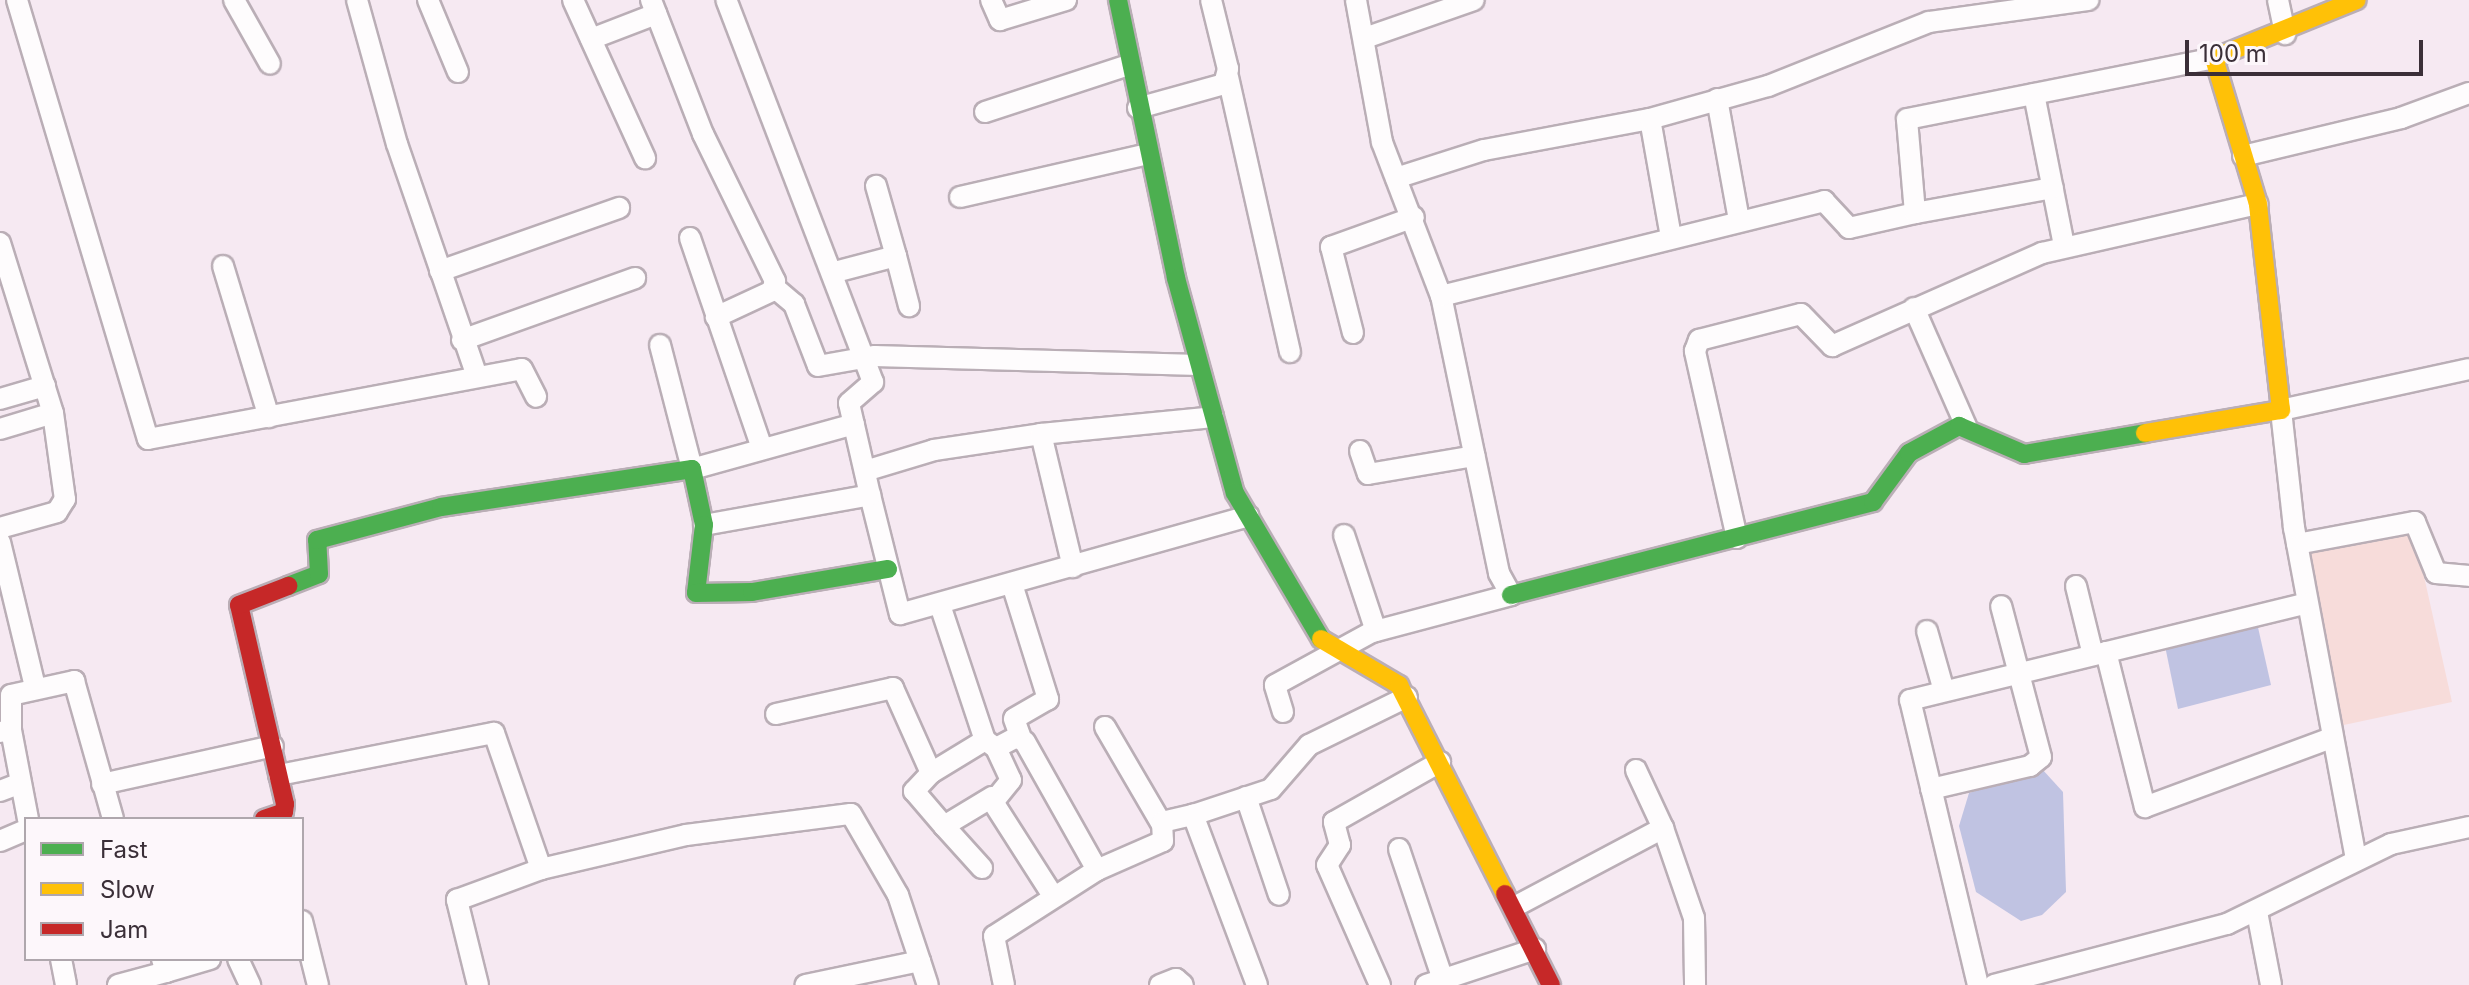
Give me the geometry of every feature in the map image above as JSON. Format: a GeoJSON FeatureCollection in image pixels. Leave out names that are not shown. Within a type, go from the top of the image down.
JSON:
{"type":"FeatureCollection","features":[{"type":"Feature","properties":{"kind":"street"},"geometry":{"type":"LineString","coordinates":[[17,0],[145,436],[269,417],[524,369],[536,397]]}},
{"type":"Feature","properties":{"kind":"street"},"geometry":{"type":"LineString","coordinates":[[234,0],[270,64]]}},
{"type":"Feature","properties":{"kind":"street"},"geometry":{"type":"LineString","coordinates":[[357,0],[462,340],[477,376]]}},
{"type":"Feature","properties":{"kind":"street"},"geometry":{"type":"LineString","coordinates":[[428,0],[458,72]]}},
{"type":"Feature","properties":{"kind":"street"},"geometry":{"type":"LineString","coordinates":[[573,0],[645,158]]}},
{"type":"Feature","properties":{"kind":"street"},"geometry":{"type":"LineString","coordinates":[[726,0],[835,272],[874,386],[849,399],[888,569],[894,610],[940,605],[1248,516]]}},
{"type":"Feature","properties":{"kind":"street"},"geometry":{"type":"LineString","coordinates":[[991,0],[1000,20],[1066,0]]}},
{"type":"Feature","properties":{"kind":"street"},"geometry":{"type":"LineString","coordinates":[[1118,0],[1148,154],[1198,365],[1248,516],[1338,652],[1389,674],[1407,697],[1551,985]]}},
{"type":"Feature","properties":{"kind":"street"},"geometry":{"type":"LineString","coordinates":[[1211,0],[1290,352]]}},
{"type":"Feature","properties":{"kind":"street"},"geometry":{"type":"LineString","coordinates":[[1356,0],[1382,142],[1414,217],[1441,296],[1499,573],[1511,595]]}},
{"type":"Feature","properties":{"kind":"street"},"geometry":{"type":"LineString","coordinates":[[1365,38],[1474,0]]}},
{"type":"Feature","properties":{"kind":"street"},"geometry":{"type":"LineString","coordinates":[[1396,178],[1484,150],[1650,119],[1842,62],[1929,22],[2088,0]]}},
{"type":"Feature","properties":{"kind":"street"},"geometry":{"type":"LineString","coordinates":[[2278,0],[2285,34]]}},
{"type":"Feature","properties":{"kind":"street"},"geometry":{"type":"LineString","coordinates":[[1915,213],[1907,119],[2214,58],[2285,34],[2357,0]]}},
{"type":"Feature","properties":{"kind":"street"},"geometry":{"type":"LineString","coordinates":[[591,39],[653,7],[775,288],[794,304],[818,366],[866,357],[1198,365]]}},
{"type":"Feature","properties":{"kind":"street"},"geometry":{"type":"LineString","coordinates":[[2214,58],[2258,204],[2295,529],[2356,859]]}},
{"type":"Feature","properties":{"kind":"street"},"geometry":{"type":"LineString","coordinates":[[985,112],[1129,65]]}},
{"type":"Feature","properties":{"kind":"street"},"geometry":{"type":"LineString","coordinates":[[1138,108],[1216,88],[1228,77]]}},
{"type":"Feature","properties":{"kind":"street"},"geometry":{"type":"LineString","coordinates":[[2243,156],[2401,118],[2469,93]]}},
{"type":"Feature","properties":{"kind":"street"},"geometry":{"type":"LineString","coordinates":[[2034,94],[2064,246]]}},
{"type":"Feature","properties":{"kind":"street"},"geometry":{"type":"LineString","coordinates":[[1717,99],[1739,220]]}},
{"type":"Feature","properties":{"kind":"street"},"geometry":{"type":"LineString","coordinates":[[1650,119],[1671,237]]}},
{"type":"Feature","properties":{"kind":"street"},"geometry":{"type":"LineString","coordinates":[[960,197],[1148,154]]}},
{"type":"Feature","properties":{"kind":"street"},"geometry":{"type":"LineString","coordinates":[[876,186],[909,306]]}},
{"type":"Feature","properties":{"kind":"street"},"geometry":{"type":"LineString","coordinates":[[1441,296],[1824,201],[1849,228],[2053,188]]}},
{"type":"Feature","properties":{"kind":"street"},"geometry":{"type":"LineString","coordinates":[[1737,538],[1696,344],[1801,314],[1832,346],[1914,308],[2064,246],[2258,204]]}},
{"type":"Feature","properties":{"kind":"street"},"geometry":{"type":"LineString","coordinates":[[440,271],[619,208]]}},
{"type":"Feature","properties":{"kind":"street"},"geometry":{"type":"LineString","coordinates":[[1353,333],[1331,247],[1414,217]]}},
{"type":"Feature","properties":{"kind":"street"},"geometry":{"type":"LineString","coordinates":[[690,238],[762,448]]}},
{"type":"Feature","properties":{"kind":"street"},"geometry":{"type":"LineString","coordinates":[[0,243],[53,413],[64,505],[0,528]]}},
{"type":"Feature","properties":{"kind":"street"},"geometry":{"type":"LineString","coordinates":[[835,272],[896,256]]}},
{"type":"Feature","properties":{"kind":"street"},"geometry":{"type":"LineString","coordinates":[[223,266],[269,417]]}},
{"type":"Feature","properties":{"kind":"street"},"geometry":{"type":"LineString","coordinates":[[462,340],[635,278]]}},
{"type":"Feature","properties":{"kind":"street"},"geometry":{"type":"LineString","coordinates":[[716,317],[775,288]]}},
{"type":"Feature","properties":{"kind":"street"},"geometry":{"type":"LineString","coordinates":[[1914,308],[1966,426],[1994,446],[2024,454],[2281,410],[2469,369]]}},
{"type":"Feature","properties":{"kind":"street"},"geometry":{"type":"LineString","coordinates":[[660,345],[704,525],[697,593],[888,569]]}},
{"type":"Feature","properties":{"kind":"street"},"geometry":{"type":"LineString","coordinates":[[0,399],[45,386]]}},
{"type":"Feature","properties":{"kind":"street"},"geometry":{"type":"LineString","coordinates":[[0,429],[53,413]]}},
{"type":"Feature","properties":{"kind":"street"},"geometry":{"type":"LineString","coordinates":[[865,471],[934,450],[1041,434],[1213,417]]}},
{"type":"Feature","properties":{"kind":"street"},"geometry":{"type":"LineString","coordinates":[[268,817],[285,809],[239,605],[319,574],[317,540],[441,507],[692,469],[854,424]]}},
{"type":"Feature","properties":{"kind":"street"},"geometry":{"type":"LineString","coordinates":[[1283,712],[1275,685],[1374,632],[1873,502],[1909,453],[1966,426]]}},
{"type":"Feature","properties":{"kind":"street"},"geometry":{"type":"LineString","coordinates":[[1041,434],[1073,567]]}},
{"type":"Feature","properties":{"kind":"street"},"geometry":{"type":"LineString","coordinates":[[1360,451],[1368,474],[1474,456]]}},
{"type":"Feature","properties":{"kind":"street"},"geometry":{"type":"LineString","coordinates":[[704,525],[870,495]]}},
{"type":"Feature","properties":{"kind":"street"},"geometry":{"type":"LineString","coordinates":[[2295,529],[2415,522],[2436,573],[2469,576]]}},
{"type":"Feature","properties":{"kind":"street"},"geometry":{"type":"LineString","coordinates":[[1344,535],[1374,632]]}},
{"type":"Feature","properties":{"kind":"street"},"geometry":{"type":"LineString","coordinates":[[0,542],[35,687]]}},
{"type":"Feature","properties":{"kind":"street"},"geometry":{"type":"LineString","coordinates":[[1012,584],[1048,699],[1014,719],[1021,738],[1097,870]]}},
{"type":"Feature","properties":{"kind":"street"},"geometry":{"type":"LineString","coordinates":[[2076,586],[2100,653],[2145,807],[2332,738]]}},
{"type":"Feature","properties":{"kind":"street"},"geometry":{"type":"LineString","coordinates":[[1978,985],[1931,789],[1907,705],[1944,691],[2307,603]]}},
{"type":"Feature","properties":{"kind":"street"},"geometry":{"type":"LineString","coordinates":[[940,605],[990,744],[1011,780],[992,797],[944,826]]}},
{"type":"Feature","properties":{"kind":"street"},"geometry":{"type":"LineString","coordinates":[[1931,789],[2038,763],[2041,750],[2001,606]]}},
{"type":"Feature","properties":{"kind":"street"},"geometry":{"type":"LineString","coordinates":[[1927,631],[1944,691]]}},
{"type":"Feature","properties":{"kind":"street"},"geometry":{"type":"LineString","coordinates":[[28,817],[5,731],[7,701],[35,687],[74,681],[112,817]]}},
{"type":"Feature","properties":{"kind":"street"},"geometry":{"type":"LineString","coordinates":[[776,714],[890,687],[931,773]]}},
{"type":"Feature","properties":{"kind":"street"},"geometry":{"type":"LineString","coordinates":[[1161,823],[1193,815],[1282,782],[1309,745],[1407,697]]}},
{"type":"Feature","properties":{"kind":"street"},"geometry":{"type":"LineString","coordinates":[[1004,985],[992,941],[1053,896],[1097,870],[1163,841],[1161,823],[1105,727]]}},
{"type":"Feature","properties":{"kind":"street"},"geometry":{"type":"LineString","coordinates":[[279,775],[494,733],[541,869]]}},
{"type":"Feature","properties":{"kind":"street"},"geometry":{"type":"LineString","coordinates":[[982,868],[913,787],[931,773],[990,744],[1021,738]]}},
{"type":"Feature","properties":{"kind":"street"},"geometry":{"type":"LineString","coordinates":[[102,784],[273,746]]}},
{"type":"Feature","properties":{"kind":"street"},"geometry":{"type":"LineString","coordinates":[[1380,985],[1327,865],[1340,845],[1334,822],[1440,762]]}},
{"type":"Feature","properties":{"kind":"street"},"geometry":{"type":"LineString","coordinates":[[1636,770],[1663,828],[1694,918],[1695,985]]}},
{"type":"Feature","properties":{"kind":"street"},"geometry":{"type":"LineString","coordinates":[[0,791],[21,783]]}},
{"type":"Feature","properties":{"kind":"street"},"geometry":{"type":"LineString","coordinates":[[992,797],[1053,896]]}},
{"type":"Feature","properties":{"kind":"street"},"geometry":{"type":"LineString","coordinates":[[1246,797],[1279,895]]}},
{"type":"Feature","properties":{"kind":"street"},"geometry":{"type":"LineString","coordinates":[[478,985],[457,900],[541,869],[686,835],[851,814],[898,895],[928,985]]}},
{"type":"Feature","properties":{"kind":"street"},"geometry":{"type":"LineString","coordinates":[[1193,815],[1257,985]]}},
{"type":"Feature","properties":{"kind":"street"},"geometry":{"type":"LineString","coordinates":[[1994,985],[2165,944],[2257,912],[2356,859],[2414,837],[2469,827]]}},
{"type":"Feature","properties":{"kind":"street"},"geometry":{"type":"LineString","coordinates":[[1514,907],[1663,828]]}},
{"type":"Feature","properties":{"kind":"street"},"geometry":{"type":"LineString","coordinates":[[0,841],[24,831]]}},
{"type":"Feature","properties":{"kind":"street"},"geometry":{"type":"LineString","coordinates":[[1399,849],[1435,982],[1535,949]]}},
{"type":"Feature","properties":{"kind":"street"},"geometry":{"type":"LineString","coordinates":[[2257,912],[2271,985]]}},
{"type":"Feature","properties":{"kind":"street"},"geometry":{"type":"LineString","coordinates":[[304,929],[318,985]]}},
{"type":"Feature","properties":{"kind":"street"},"geometry":{"type":"LineString","coordinates":[[61,961],[66,985]]}},
{"type":"Feature","properties":{"kind":"street"},"geometry":{"type":"LineString","coordinates":[[118,985],[164,965],[195,961]]}},
{"type":"Feature","properties":{"kind":"street"},"geometry":{"type":"LineString","coordinates":[[239,961],[250,985]]}},
{"type":"Feature","properties":{"kind":"street"},"geometry":{"type":"LineString","coordinates":[[805,985],[920,961]]}},
{"type":"Feature","properties":{"kind":"street"},"geometry":{"type":"LineString","coordinates":[[1160,985],[1176,979],[1183,985]]}},
{"type":"Feature","properties":{"kind":"shaded area"},"geometry":{"type":"Polygon","coordinates":[[[2413,527],[2452,702],[2339,726],[2307,551],[2413,527]]]}},
{"type":"Feature","properties":{"kind":"water"},"geometry":{"type":"Polygon","coordinates":[[[2257,623],[2271,685],[2178,709],[2165,646],[2257,623]]]}},
{"type":"Feature","properties":{"kind":"water"},"geometry":{"type":"Polygon","coordinates":[[[2042,769],[2063,792],[2066,892],[2042,915],[2021,921],[1976,892],[1959,826],[1969,793],[2042,769]]]}},
{"type":"Feature","properties":{"kind":"traffic: fast"},"geometry":{"type":"LineString","coordinates":[[1118,0],[1176,278],[1235,493],[1321,639]]}},
{"type":"Feature","properties":{"kind":"traffic: fast"},"geometry":{"type":"LineString","coordinates":[[1511,595],[1873,502],[1909,453],[1959,426],[2024,454],[2145,433]]}},
{"type":"Feature","properties":{"kind":"traffic: fast"},"geometry":{"type":"LineString","coordinates":[[288,586],[319,574],[317,540],[441,507],[692,469],[704,525],[696,593],[752,592],[888,569]]}},
{"type":"Feature","properties":{"kind":"traffic: slow"},"geometry":{"type":"LineString","coordinates":[[2145,433],[2281,410],[2258,204],[2214,58],[2357,0]]}},
{"type":"Feature","properties":{"kind":"traffic: slow"},"geometry":{"type":"LineString","coordinates":[[1321,639],[1399,685],[1505,894]]}},
{"type":"Feature","properties":{"kind":"traffic: jam"},"geometry":{"type":"LineString","coordinates":[[270,817],[284,812],[285,804],[239,605],[288,586]]}},
{"type":"Feature","properties":{"kind":"traffic: jam"},"geometry":{"type":"LineString","coordinates":[[1505,894],[1551,985]]}}]}
